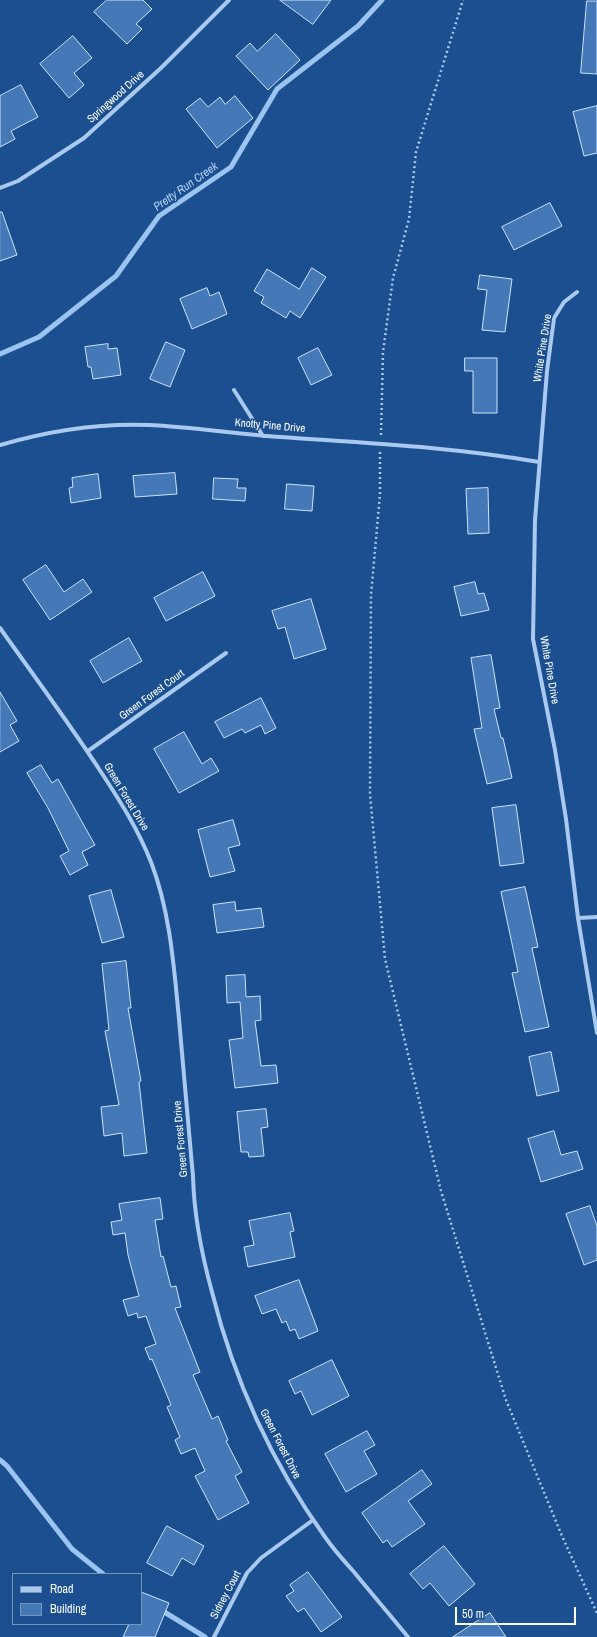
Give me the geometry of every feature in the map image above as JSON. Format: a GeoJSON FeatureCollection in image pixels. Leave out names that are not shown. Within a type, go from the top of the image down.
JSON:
{"type":"FeatureCollection","features":[{"type":"Feature","properties":{"kind":"street","name":"Springwood Drive"},"geometry":{"type":"LineString","coordinates":[[0,188],[18,181],[84,138],[161,68],[229,0]]}},
{"type":"Feature","properties":{"kind":"street","name":"White Pine Drive"},"geometry":{"type":"LineString","coordinates":[[577,292],[564,302],[554,318],[547,371],[535,520],[533,639],[556,750],[578,918],[597,1033]]}},
{"type":"Feature","properties":{"kind":"street"},"geometry":{"type":"LineString","coordinates":[[234,390],[263,436]]}},
{"type":"Feature","properties":{"kind":"street","name":"Knotty Pine Drive"},"geometry":{"type":"LineString","coordinates":[[0,446],[23,438],[53,432],[115,425],[148,425],[263,436],[447,449],[539,462]]}},
{"type":"Feature","properties":{"kind":"street","name":"Green Forest Drive"},"geometry":{"type":"LineString","coordinates":[[0,628],[88,751],[128,812],[151,863],[162,897],[167,919],[174,973],[193,1176],[196,1228],[216,1311],[229,1351],[252,1410],[286,1478],[326,1539],[408,1637]]}},
{"type":"Feature","properties":{"kind":"street","name":"Green Forest Court"},"geometry":{"type":"LineString","coordinates":[[88,751],[226,653]]}},
{"type":"Feature","properties":{"kind":"street"},"geometry":{"type":"LineString","coordinates":[[578,918],[597,917]]}},
{"type":"Feature","properties":{"kind":"street","name":"Sidney Court"},"geometry":{"type":"LineString","coordinates":[[214,1637],[247,1573],[261,1558],[313,1520]]}},
{"type":"Feature","properties":{"kind":"path"},"geometry":{"type":"LineString","coordinates":[[381,429],[383,352],[393,278],[409,219],[416,152],[463,0]]}},
{"type":"Feature","properties":{"kind":"path"},"geometry":{"type":"LineString","coordinates":[[380,454],[380,494],[371,595],[370,794],[385,959],[442,1191],[506,1400],[562,1536],[597,1613]]}},
{"type":"Feature","properties":{"kind":"building"},"geometry":{"type":"Polygon","coordinates":[[[107,0],[143,0],[152,9],[136,24],[142,29],[127,44],[94,12],[107,0]]]}},
{"type":"Feature","properties":{"kind":"building"},"geometry":{"type":"Polygon","coordinates":[[[280,0],[331,0],[313,24],[280,0]]]}},
{"type":"Feature","properties":{"kind":"building"},"geometry":{"type":"Polygon","coordinates":[[[587,1],[597,1],[597,74],[581,73],[587,1]]]}},
{"type":"Feature","properties":{"kind":"building"},"geometry":{"type":"Polygon","coordinates":[[[276,34],[300,60],[268,90],[236,56],[250,43],[257,51],[276,34]]]}},
{"type":"Feature","properties":{"kind":"building"},"geometry":{"type":"Polygon","coordinates":[[[73,36],[92,58],[74,73],[84,85],[69,98],[40,64],[73,36]]]}},
{"type":"Feature","properties":{"kind":"building"},"geometry":{"type":"Polygon","coordinates":[[[21,85],[38,117],[11,131],[15,139],[0,147],[0,96],[21,85]]]}},
{"type":"Feature","properties":{"kind":"building"},"geometry":{"type":"Polygon","coordinates":[[[235,96],[253,118],[217,148],[186,109],[200,98],[208,107],[220,97],[225,104],[235,96]]]}},
{"type":"Feature","properties":{"kind":"building"},"geometry":{"type":"Polygon","coordinates":[[[597,106],[597,153],[584,156],[573,112],[597,106]]]}},
{"type":"Feature","properties":{"kind":"building"},"geometry":{"type":"Polygon","coordinates":[[[550,203],[562,226],[514,250],[502,227],[550,203]]]}},
{"type":"Feature","properties":{"kind":"building"},"geometry":{"type":"Polygon","coordinates":[[[0,212],[2,212],[17,255],[0,261],[0,212]]]}},
{"type":"Feature","properties":{"kind":"building"},"geometry":{"type":"Polygon","coordinates":[[[312,268],[326,277],[300,318],[290,311],[286,318],[261,303],[264,297],[254,291],[267,269],[299,289],[312,268]]]}},
{"type":"Feature","properties":{"kind":"building"},"geometry":{"type":"Polygon","coordinates":[[[480,275],[512,279],[505,332],[482,330],[487,290],[478,289],[480,275]]]}},
{"type":"Feature","properties":{"kind":"building"},"geometry":{"type":"Polygon","coordinates":[[[207,288],[210,296],[219,292],[227,314],[192,329],[180,299],[207,288]]]}},
{"type":"Feature","properties":{"kind":"building"},"geometry":{"type":"Polygon","coordinates":[[[166,342],[185,350],[170,387],[150,379],[166,342]]]}},
{"type":"Feature","properties":{"kind":"building"},"geometry":{"type":"Polygon","coordinates":[[[108,344],[108,349],[117,348],[121,375],[93,379],[91,367],[88,367],[85,347],[108,344]]]}},
{"type":"Feature","properties":{"kind":"building"},"geometry":{"type":"Polygon","coordinates":[[[318,348],[332,375],[311,385],[298,358],[318,348]]]}},
{"type":"Feature","properties":{"kind":"building"},"geometry":{"type":"Polygon","coordinates":[[[465,358],[497,358],[497,413],[473,413],[473,371],[465,371],[465,358]]]}},
{"type":"Feature","properties":{"kind":"building"},"geometry":{"type":"Polygon","coordinates":[[[175,473],[177,494],[135,497],[133,476],[175,473]]]}},
{"type":"Feature","properties":{"kind":"building"},"geometry":{"type":"Polygon","coordinates":[[[98,474],[101,498],[71,503],[69,488],[73,487],[72,478],[98,474]]]}},
{"type":"Feature","properties":{"kind":"building"},"geometry":{"type":"Polygon","coordinates":[[[214,478],[238,479],[237,488],[246,488],[245,501],[213,499],[214,478]]]}},
{"type":"Feature","properties":{"kind":"building"},"geometry":{"type":"Polygon","coordinates":[[[287,484],[314,486],[312,511],[285,509],[287,484]]]}},
{"type":"Feature","properties":{"kind":"building"},"geometry":{"type":"Polygon","coordinates":[[[488,488],[489,533],[468,534],[466,489],[488,488]]]}},
{"type":"Feature","properties":{"kind":"building"},"geometry":{"type":"Polygon","coordinates":[[[46,565],[64,592],[83,579],[92,592],[50,620],[23,580],[46,565]]]}},
{"type":"Feature","properties":{"kind":"building"},"geometry":{"type":"Polygon","coordinates":[[[203,572],[215,596],[166,621],[154,598],[203,572]]]}},
{"type":"Feature","properties":{"kind":"building"},"geometry":{"type":"Polygon","coordinates":[[[475,582],[478,594],[484,593],[489,610],[461,616],[454,587],[475,582]]]}},
{"type":"Feature","properties":{"kind":"building"},"geometry":{"type":"Polygon","coordinates":[[[311,599],[326,649],[294,659],[285,627],[278,629],[272,611],[311,599]]]}},
{"type":"Feature","properties":{"kind":"building"},"geometry":{"type":"Polygon","coordinates":[[[129,638],[142,661],[103,683],[90,661],[129,638]]]}},
{"type":"Feature","properties":{"kind":"building"},"geometry":{"type":"Polygon","coordinates":[[[491,655],[500,708],[494,709],[501,738],[503,738],[512,778],[487,784],[474,729],[482,728],[471,658],[491,655]]]}},
{"type":"Feature","properties":{"kind":"building"},"geometry":{"type":"Polygon","coordinates":[[[0,692],[17,721],[10,725],[19,741],[0,752],[0,692]]]}},
{"type":"Feature","properties":{"kind":"building"},"geometry":{"type":"Polygon","coordinates":[[[261,698],[276,728],[265,734],[261,725],[245,733],[242,729],[224,738],[215,722],[261,698]]]}},
{"type":"Feature","properties":{"kind":"building"},"geometry":{"type":"Polygon","coordinates":[[[184,732],[202,764],[211,758],[219,771],[179,793],[154,749],[184,732]]]}},
{"type":"Feature","properties":{"kind":"building"},"geometry":{"type":"Polygon","coordinates":[[[41,765],[52,783],[58,779],[95,845],[82,852],[88,865],[70,875],[60,856],[69,851],[48,808],[27,773],[41,765]]]}},
{"type":"Feature","properties":{"kind":"building"},"geometry":{"type":"Polygon","coordinates":[[[516,805],[524,863],[500,866],[492,808],[516,805]]]}},
{"type":"Feature","properties":{"kind":"building"},"geometry":{"type":"Polygon","coordinates":[[[233,820],[240,845],[228,848],[235,871],[210,877],[198,830],[233,820]]]}},
{"type":"Feature","properties":{"kind":"building"},"geometry":{"type":"Polygon","coordinates":[[[525,887],[538,947],[532,948],[549,1027],[525,1032],[512,973],[518,972],[501,892],[525,887]]]}},
{"type":"Feature","properties":{"kind":"building"},"geometry":{"type":"Polygon","coordinates":[[[111,890],[124,937],[102,943],[89,896],[111,890]]]}},
{"type":"Feature","properties":{"kind":"building"},"geometry":{"type":"Polygon","coordinates":[[[235,902],[236,911],[261,908],[264,927],[217,933],[213,905],[235,902]]]}},
{"type":"Feature","properties":{"kind":"building"},"geometry":{"type":"Polygon","coordinates":[[[126,961],[131,1008],[128,1008],[141,1081],[139,1082],[147,1153],[124,1156],[122,1133],[104,1136],[101,1107],[119,1105],[105,1031],[109,1030],[102,964],[126,961]]]}},
{"type":"Feature","properties":{"kind":"building"},"geometry":{"type":"Polygon","coordinates":[[[245,975],[246,997],[260,996],[261,1020],[255,1021],[261,1066],[276,1065],[278,1083],[235,1088],[229,1040],[243,1038],[240,1002],[227,1003],[226,976],[245,975]]]}},
{"type":"Feature","properties":{"kind":"building"},"geometry":{"type":"Polygon","coordinates":[[[551,1052],[559,1091],[537,1096],[529,1057],[551,1052]]]}},
{"type":"Feature","properties":{"kind":"building"},"geometry":{"type":"Polygon","coordinates":[[[266,1109],[268,1127],[261,1128],[264,1156],[249,1157],[248,1152],[241,1152],[237,1112],[266,1109]]]}},
{"type":"Feature","properties":{"kind":"building"},"geometry":{"type":"Polygon","coordinates":[[[554,1131],[561,1155],[577,1151],[583,1169],[541,1182],[528,1139],[554,1131]]]}},
{"type":"Feature","properties":{"kind":"building"},"geometry":{"type":"Polygon","coordinates":[[[160,1198],[163,1219],[155,1220],[161,1257],[163,1256],[171,1287],[176,1286],[181,1307],[175,1308],[200,1372],[193,1375],[212,1419],[218,1416],[228,1440],[226,1441],[242,1472],[235,1476],[249,1503],[218,1520],[195,1476],[205,1471],[195,1448],[181,1454],[175,1440],[180,1437],[167,1407],[171,1405],[152,1359],[150,1360],[145,1348],[156,1344],[146,1316],[138,1318],[137,1313],[128,1316],[123,1300],[139,1296],[128,1255],[125,1233],[113,1235],[111,1222],[122,1220],[119,1204],[160,1198]]]}},
{"type":"Feature","properties":{"kind":"building"},"geometry":{"type":"Polygon","coordinates":[[[590,1206],[597,1226],[597,1260],[584,1265],[566,1214],[590,1206]]]}},
{"type":"Feature","properties":{"kind":"building"},"geometry":{"type":"Polygon","coordinates":[[[290,1213],[294,1231],[290,1232],[295,1257],[248,1267],[244,1247],[254,1245],[249,1221],[290,1213]]]}},
{"type":"Feature","properties":{"kind":"building"},"geometry":{"type":"Polygon","coordinates":[[[299,1280],[318,1331],[299,1339],[295,1329],[290,1331],[286,1321],[282,1323],[276,1309],[262,1314],[255,1296],[299,1280]]]}},
{"type":"Feature","properties":{"kind":"building"},"geometry":{"type":"Polygon","coordinates":[[[332,1360],[349,1396],[312,1415],[301,1391],[295,1394],[289,1381],[332,1360]]]}},
{"type":"Feature","properties":{"kind":"building"},"geometry":{"type":"Polygon","coordinates":[[[367,1431],[375,1445],[364,1451],[377,1474],[346,1492],[325,1454],[367,1431]]]}},
{"type":"Feature","properties":{"kind":"building"},"geometry":{"type":"Polygon","coordinates":[[[422,1470],[432,1484],[408,1501],[425,1524],[392,1547],[387,1540],[383,1543],[362,1513],[422,1470]]]}},
{"type":"Feature","properties":{"kind":"building"},"geometry":{"type":"Polygon","coordinates":[[[167,1526],[204,1546],[194,1565],[182,1558],[172,1576],[147,1563],[167,1526]]]}},
{"type":"Feature","properties":{"kind":"building"},"geometry":{"type":"Polygon","coordinates":[[[444,1546],[475,1584],[449,1606],[430,1583],[423,1589],[410,1574],[444,1546]]]}},
{"type":"Feature","properties":{"kind":"building"},"geometry":{"type":"Polygon","coordinates":[[[308,1572],[342,1617],[321,1632],[304,1608],[298,1612],[286,1596],[294,1591],[290,1585],[308,1572]]]}},
{"type":"Feature","properties":{"kind":"building"},"geometry":{"type":"Polygon","coordinates":[[[142,1592],[169,1603],[155,1637],[123,1637],[129,1625],[142,1625],[142,1592]]]}},
{"type":"Feature","properties":{"kind":"building"},"geometry":{"type":"Polygon","coordinates":[[[490,1613],[506,1637],[453,1637],[490,1613]]]}},
{"type":"Feature","properties":{"kind":"waterway","name":"Pretty Run Creek"},"geometry":{"type":"LineString","coordinates":[[0,354],[39,337],[116,276],[159,216],[231,167],[277,89],[358,26],[382,0]]}},
{"type":"Feature","properties":{"kind":"waterway"},"geometry":{"type":"LineString","coordinates":[[0,1460],[7,1466],[72,1549],[102,1573]]}},
{"type":"Feature","properties":{"kind":"waterway"},"geometry":{"type":"LineString","coordinates":[[161,1610],[205,1637]]}}]}
